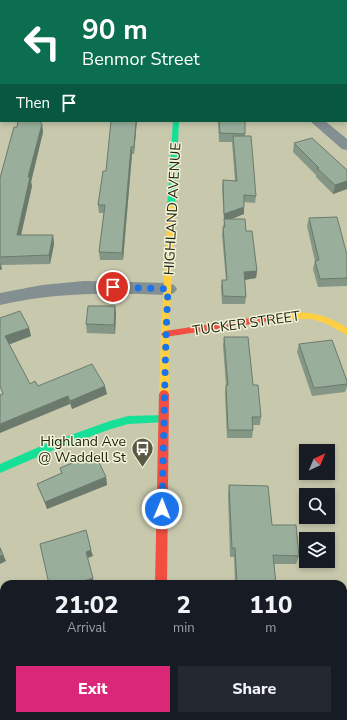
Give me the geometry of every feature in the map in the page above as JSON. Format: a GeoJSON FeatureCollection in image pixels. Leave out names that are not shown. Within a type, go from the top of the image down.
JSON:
{"type":"FeatureCollection","features":[{"type":"Feature","properties":{"kind":"main road","name":"HIGHLAND AVENUE"},"geometry":{"type":"LineString","coordinates":[[160,580],[166,334],[176,122]]}},
{"type":"Feature","properties":{"kind":"main road","name":"TUCKER STREET"},"geometry":{"type":"LineString","coordinates":[[166,334],[304,314],[334,322],[347,332]]}},
{"type":"Feature","properties":{"kind":"main road"},"geometry":{"type":"LineString","coordinates":[[0,469],[52,446],[110,425],[128,420],[164,420]]}},
{"type":"Feature","properties":{"kind":"street"},"geometry":{"type":"LineString","coordinates":[[318,122],[347,146]]}},
{"type":"Feature","properties":{"kind":"street"},"geometry":{"type":"LineString","coordinates":[[0,299],[44,290],[76,288],[168,289]]}},
{"type":"Feature","properties":{"kind":"building"},"geometry":{"type":"Polygon","coordinates":[[[18,122],[40,122],[42,124],[28,177],[30,177],[17,235],[53,235],[49,255],[0,257],[0,178],[14,127],[17,127],[18,122]]]}},
{"type":"Feature","properties":{"kind":"building"},"geometry":{"type":"Polygon","coordinates":[[[111,122],[136,122],[134,147],[131,147],[122,253],[99,252],[105,205],[98,205],[103,171],[106,171],[111,122]]]}},
{"type":"Feature","properties":{"kind":"building"},"geometry":{"type":"Polygon","coordinates":[[[219,122],[245,122],[245,134],[220,133],[219,122]]]}},
{"type":"Feature","properties":{"kind":"building"},"geometry":{"type":"Polygon","coordinates":[[[233,136],[251,136],[256,196],[244,195],[244,207],[224,214],[223,180],[237,181],[233,136]]]}},
{"type":"Feature","properties":{"kind":"building"},"geometry":{"type":"Polygon","coordinates":[[[312,138],[347,170],[347,181],[335,185],[294,143],[312,138]]]}},
{"type":"Feature","properties":{"kind":"building"},"geometry":{"type":"Polygon","coordinates":[[[337,217],[347,255],[347,278],[320,279],[315,261],[319,260],[309,218],[337,217]]]}},
{"type":"Feature","properties":{"kind":"building"},"geometry":{"type":"Polygon","coordinates":[[[224,219],[245,219],[246,231],[252,231],[257,271],[244,272],[246,297],[223,296],[222,280],[227,280],[223,227],[225,227],[224,219]]]}},
{"type":"Feature","properties":{"kind":"building"},"geometry":{"type":"Polygon","coordinates":[[[88,306],[115,306],[114,325],[86,324],[88,306]]]}},
{"type":"Feature","properties":{"kind":"building"},"geometry":{"type":"Polygon","coordinates":[[[20,311],[29,328],[5,336],[30,384],[35,381],[38,386],[92,364],[105,386],[70,401],[68,396],[0,424],[0,395],[3,394],[0,386],[0,318],[20,311]]]}},
{"type":"Feature","properties":{"kind":"building"},"geometry":{"type":"Polygon","coordinates":[[[224,337],[248,337],[253,385],[258,385],[261,417],[252,417],[253,430],[228,430],[226,385],[228,385],[224,337]]]}},
{"type":"Feature","properties":{"kind":"building"},"geometry":{"type":"Polygon","coordinates":[[[332,340],[347,384],[314,388],[299,344],[332,340]]]}},
{"type":"Feature","properties":{"kind":"building"},"geometry":{"type":"Polygon","coordinates":[[[95,454],[106,477],[45,502],[37,484],[62,473],[60,468],[95,454]]]}},
{"type":"Feature","properties":{"kind":"building"},"geometry":{"type":"Polygon","coordinates":[[[229,485],[268,486],[272,525],[296,525],[299,556],[273,555],[276,580],[237,580],[235,548],[232,548],[229,485]]]}},
{"type":"Feature","properties":{"kind":"building"},"geometry":{"type":"Polygon","coordinates":[[[86,530],[91,550],[86,552],[93,578],[87,580],[48,580],[40,544],[86,530]]]}},
{"type":"Feature","properties":{"kind":"building"},"geometry":{"type":"Polygon","coordinates":[[[0,548],[3,555],[0,556],[0,548]]]}},
{"type":"Feature","properties":{"kind":"traffic: fast"},"geometry":{"type":"LineString","coordinates":[[171,208],[176,122]]}},
{"type":"Feature","properties":{"kind":"traffic: fast"},"geometry":{"type":"LineString","coordinates":[[0,469],[52,446],[110,425],[128,420],[164,419]]}},
{"type":"Feature","properties":{"kind":"traffic: slow"},"geometry":{"type":"LineString","coordinates":[[164,394],[165,334],[171,208]]}},
{"type":"Feature","properties":{"kind":"traffic: slow"},"geometry":{"type":"LineString","coordinates":[[271,318],[302,315],[320,317],[328,320],[347,332]]}},
{"type":"Feature","properties":{"kind":"traffic: jam"},"geometry":{"type":"LineString","coordinates":[[165,334],[271,318]]}},
{"type":"Feature","properties":{"kind":"traffic: jam"},"geometry":{"type":"LineString","coordinates":[[161,580],[164,394]]}},
{"type":"Feature","properties":{"kind":"place","name":"Highland Ave @ Waddell St"},"geometry":{"type":"Point","coordinates":[142,468]}},
{"type":"Feature","properties":{"kind":"route"},"geometry":{"type":"LineString","coordinates":[[113,287],[168,289],[162,509]]}}]}
